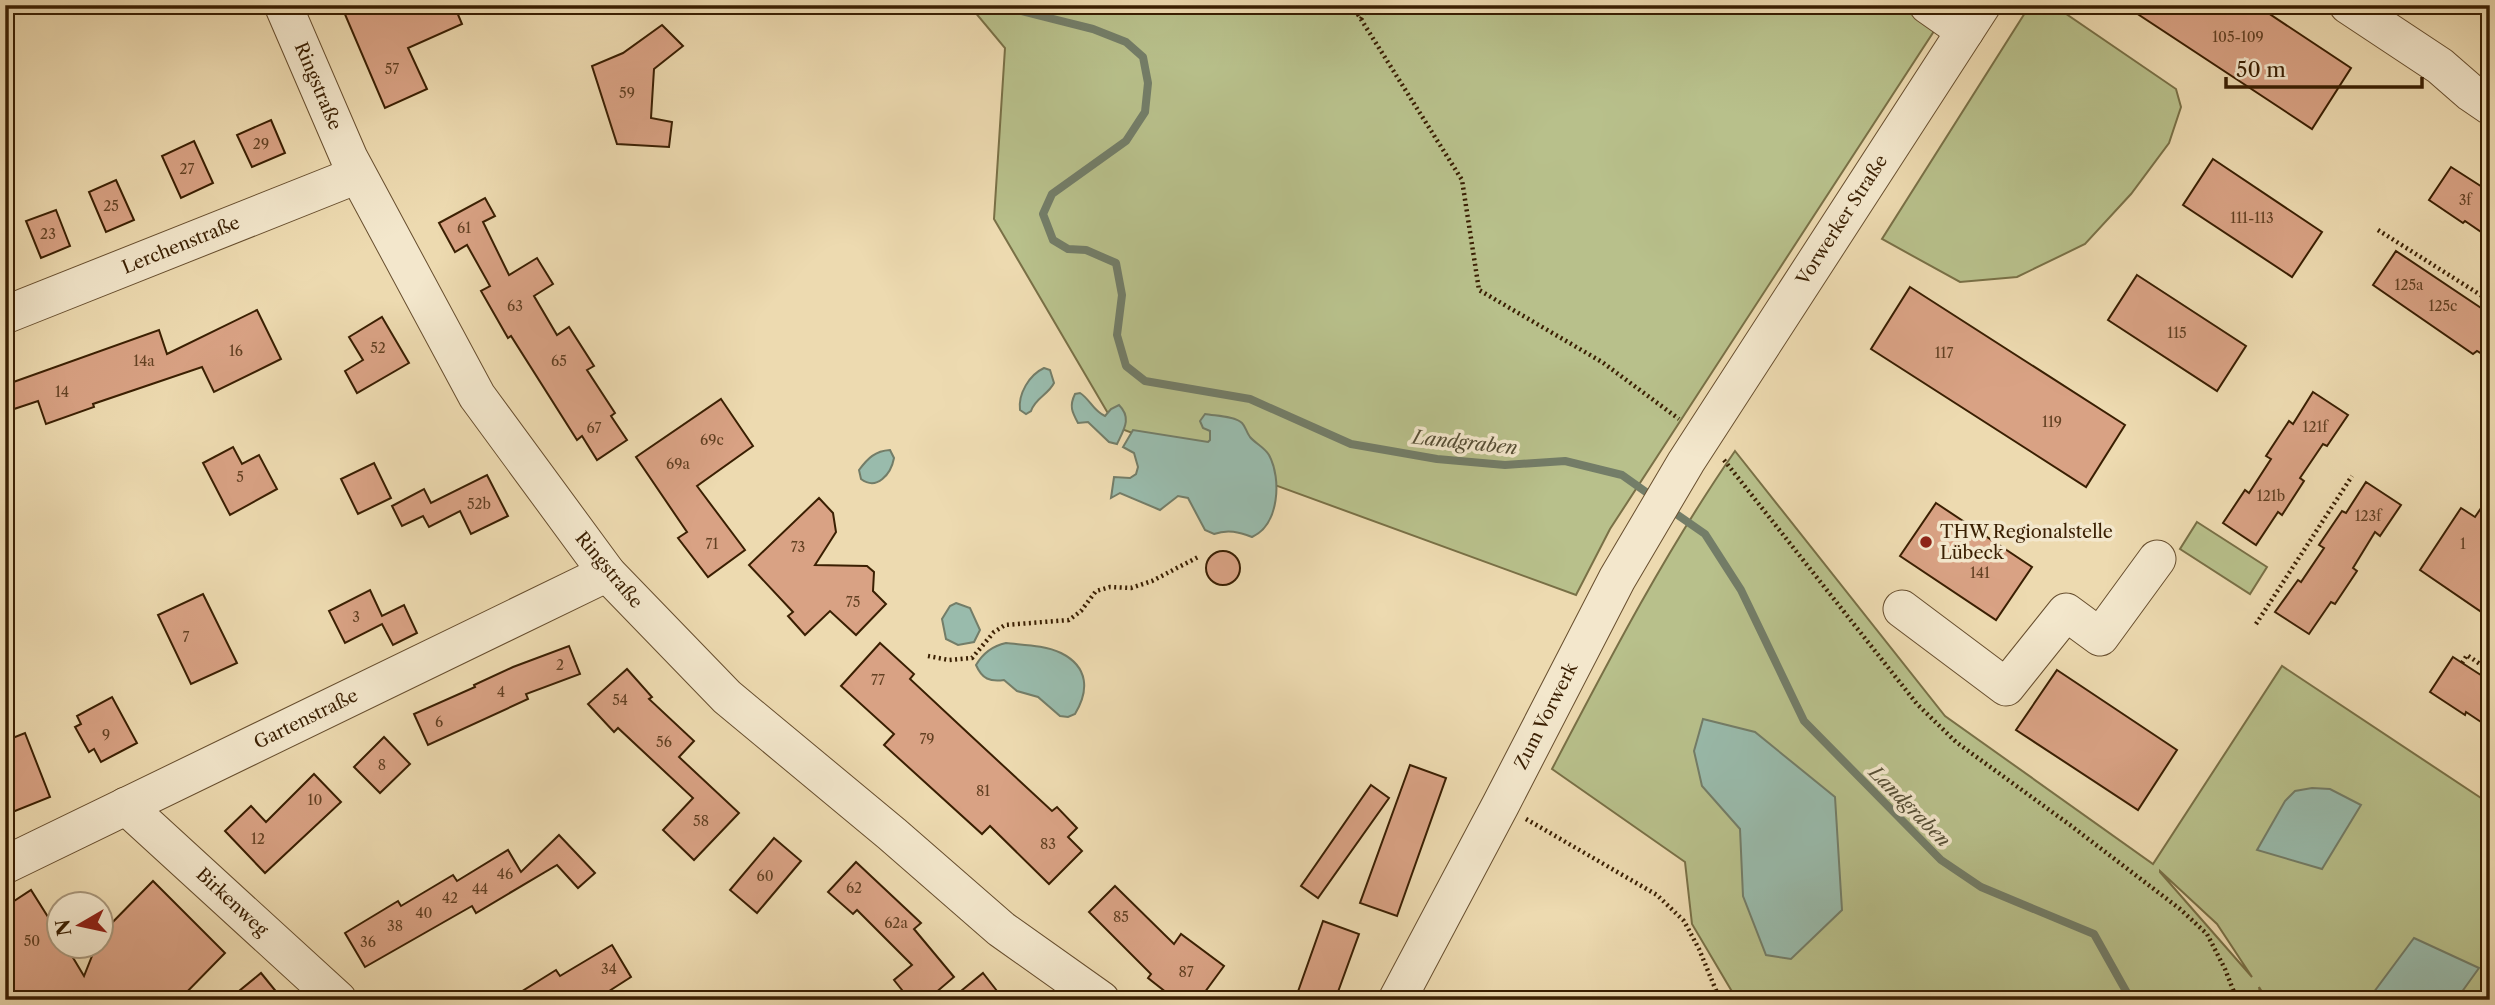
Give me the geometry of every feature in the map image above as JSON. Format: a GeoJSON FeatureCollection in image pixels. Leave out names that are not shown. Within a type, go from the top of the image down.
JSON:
{"type":"FeatureCollection","features":[{"type":"Feature","properties":{"kind":"street","name":"Ringstraße"},"geometry":{"type":"LineString","coordinates":[[283,5],[357,175],[477,396],[607,573],[727,698],[892,834],[1001,929],[1101,1000]]}},
{"type":"Feature","properties":{"kind":"street"},"geometry":{"type":"LineString","coordinates":[[1928,5],[1974,18]]}},
{"type":"Feature","properties":{"kind":"street"},"geometry":{"type":"LineString","coordinates":[[2348,5],[2440,66],[2490,106]]}},
{"type":"Feature","properties":{"kind":"street","name":"Vorwerker Straße"},"geometry":{"type":"LineString","coordinates":[[1694,449],[1974,18]]}},
{"type":"Feature","properties":{"kind":"street","name":"Lerchenstraße"},"geometry":{"type":"LineString","coordinates":[[5,314],[357,175]]}},
{"type":"Feature","properties":{"kind":"street","name":"Zum Vorwerk"},"geometry":{"type":"LineString","coordinates":[[1396,1000],[1617,579],[1694,449]]}},
{"type":"Feature","properties":{"kind":"street"},"geometry":{"type":"LineString","coordinates":[[1902,609],[2006,687],[2066,612],[2100,637],[2157,559]]}},
{"type":"Feature","properties":{"kind":"street","name":"Gartenstraße"},"geometry":{"type":"LineString","coordinates":[[5,865],[607,573]]}},
{"type":"Feature","properties":{"kind":"street","name":"Birkenweg"},"geometry":{"type":"LineString","coordinates":[[126,806],[338,1000]]}},
{"type":"Feature","properties":{"kind":"path"},"geometry":{"type":"LineString","coordinates":[[1352,5],[1462,180],[1479,290],[1602,362],[1694,449],[1720,455],[1917,704],[1956,742],[2180,909],[2207,934],[2237,1000]]}},
{"type":"Feature","properties":{"kind":"path"},"geometry":{"type":"LineString","coordinates":[[1361,19],[1369,5]]}},
{"type":"Feature","properties":{"kind":"path"},"geometry":{"type":"LineString","coordinates":[[2378,230],[2490,301]]}},
{"type":"Feature","properties":{"kind":"path"},"geometry":{"type":"LineString","coordinates":[[2256,624],[2352,476]]}},
{"type":"Feature","properties":{"kind":"path"},"geometry":{"type":"LineString","coordinates":[[928,656],[949,660],[972,658],[994,632],[1005,625],[1069,620],[1081,611],[1096,591],[1110,587],[1131,588],[1153,581],[1200,556]]}},
{"type":"Feature","properties":{"kind":"path"},"geometry":{"type":"LineString","coordinates":[[2462,663],[2467,655],[2490,671]]}},
{"type":"Feature","properties":{"kind":"path"},"geometry":{"type":"LineString","coordinates":[[1501,804],[1657,895],[1684,921],[1720,1000]]}},
{"type":"Feature","properties":{"kind":"green space"},"geometry":{"type":"Polygon","coordinates":[[[969,5],[1951,5],[1610,529],[1576,595],[1116,427],[994,219],[1005,48],[969,5]]]}},
{"type":"Feature","properties":{"kind":"green space"},"geometry":{"type":"Polygon","coordinates":[[[2030,5],[2053,5],[2176,89],[2181,107],[2169,143],[2131,194],[2085,244],[2017,277],[1960,282],[1882,239],[2030,5]]]}},
{"type":"Feature","properties":{"kind":"green space"},"geometry":{"type":"Polygon","coordinates":[[[1735,451],[1945,716],[2153,864],[2282,666],[2490,804],[2490,1000],[2267,1000],[2259,987],[2261,1000],[1737,1000],[1692,924],[1685,862],[1552,769],[1639,607],[1709,489],[1735,451]],[[2160,871],[2252,977],[2217,924],[2160,871]]]}},
{"type":"Feature","properties":{"kind":"green space"},"geometry":{"type":"Polygon","coordinates":[[[2197,522],[2267,567],[2250,594],[2180,549],[2197,522]]]}},
{"type":"Feature","properties":{"kind":"shaded area"},"geometry":{"type":"Polygon","coordinates":[[[1044,368],[1050,370],[1054,383],[1026,414],[1020,410],[1023,392],[1029,380],[1044,368]]]}},
{"type":"Feature","properties":{"kind":"shaded area"},"geometry":{"type":"Polygon","coordinates":[[[1080,393],[1105,416],[1119,405],[1123,410],[1126,424],[1117,444],[1109,442],[1088,422],[1078,423],[1072,406],[1075,394],[1080,393]]]}},
{"type":"Feature","properties":{"kind":"shaded area"},"geometry":{"type":"Polygon","coordinates":[[[1205,414],[1242,423],[1250,437],[1267,452],[1273,465],[1276,500],[1273,512],[1261,531],[1252,537],[1233,532],[1214,534],[1205,530],[1188,498],[1178,496],[1160,510],[1120,493],[1111,498],[1114,477],[1130,478],[1136,474],[1138,467],[1134,453],[1123,447],[1133,430],[1208,442],[1210,431],[1203,428],[1200,421],[1205,414]]]}},
{"type":"Feature","properties":{"kind":"shaded area"},"geometry":{"type":"Polygon","coordinates":[[[890,450],[894,458],[890,470],[882,479],[872,483],[861,479],[859,470],[869,459],[880,452],[890,450]]]}},
{"type":"Feature","properties":{"kind":"shaded area"},"geometry":{"type":"Polygon","coordinates":[[[956,603],[970,608],[980,630],[974,642],[958,645],[946,639],[942,619],[950,606],[956,603]]]}},
{"type":"Feature","properties":{"kind":"shaded area"},"geometry":{"type":"Polygon","coordinates":[[[1006,643],[1055,650],[1077,665],[1084,680],[1084,688],[1075,714],[1060,716],[1038,697],[1017,691],[1004,680],[991,680],[981,674],[976,665],[982,657],[992,648],[1006,643]]]}},
{"type":"Feature","properties":{"kind":"shaded area"},"geometry":{"type":"Polygon","coordinates":[[[1703,719],[1755,732],[1835,797],[1842,910],[1791,959],[1766,955],[1743,896],[1740,829],[1702,786],[1694,751],[1703,719]]]}},
{"type":"Feature","properties":{"kind":"shaded area"},"geometry":{"type":"Polygon","coordinates":[[[2330,789],[2361,805],[2322,869],[2257,850],[2285,801],[2295,791],[2330,789]]]}},
{"type":"Feature","properties":{"kind":"shaded area"},"geometry":{"type":"Polygon","coordinates":[[[2414,938],[2479,968],[2456,1000],[2368,1000],[2414,938]]]}},
{"type":"Feature","properties":{"kind":"building"},"geometry":{"type":"Polygon","coordinates":[[[341,5],[454,5],[462,24],[408,48],[427,89],[385,108],[341,5]]]}},
{"type":"Feature","properties":{"kind":"building"},"geometry":{"type":"Polygon","coordinates":[[[2124,5],[2256,5],[2351,68],[2312,129],[2124,5]]]}},
{"type":"Feature","properties":{"kind":"building"},"geometry":{"type":"Polygon","coordinates":[[[662,25],[683,46],[654,69],[651,118],[672,122],[669,147],[617,144],[592,66],[623,53],[662,25]]]}},
{"type":"Feature","properties":{"kind":"building"},"geometry":{"type":"Polygon","coordinates":[[[271,120],[285,153],[252,167],[237,135],[271,120]]]}},
{"type":"Feature","properties":{"kind":"building"},"geometry":{"type":"Polygon","coordinates":[[[194,141],[213,183],[181,198],[162,156],[194,141]]]}},
{"type":"Feature","properties":{"kind":"building"},"geometry":{"type":"Polygon","coordinates":[[[2213,159],[2322,232],[2292,277],[2183,205],[2213,159]]]}},
{"type":"Feature","properties":{"kind":"building"},"geometry":{"type":"Polygon","coordinates":[[[2451,167],[2490,192],[2490,238],[2429,200],[2451,167]]]}},
{"type":"Feature","properties":{"kind":"building"},"geometry":{"type":"Polygon","coordinates":[[[116,180],[134,220],[106,232],[89,192],[116,180]]]}},
{"type":"Feature","properties":{"kind":"building"},"geometry":{"type":"Polygon","coordinates":[[[485,198],[495,216],[483,222],[509,275],[537,258],[553,284],[534,296],[557,335],[569,327],[594,366],[587,370],[615,413],[611,416],[627,440],[597,460],[582,436],[577,440],[511,336],[508,338],[481,291],[490,286],[467,245],[455,252],[439,223],[485,198]]]}},
{"type":"Feature","properties":{"kind":"building"},"geometry":{"type":"Polygon","coordinates":[[[56,210],[70,246],[41,258],[26,221],[56,210]]]}},
{"type":"Feature","properties":{"kind":"building"},"geometry":{"type":"Polygon","coordinates":[[[2396,251],[2490,314],[2490,359],[2477,351],[2473,354],[2373,285],[2396,251]]]}},
{"type":"Feature","properties":{"kind":"building"},"geometry":{"type":"Polygon","coordinates":[[[2137,275],[2246,346],[2217,391],[2108,320],[2137,275]]]}},
{"type":"Feature","properties":{"kind":"building"},"geometry":{"type":"Polygon","coordinates":[[[1910,287],[2125,425],[2086,487],[1871,349],[1910,287]]]}},
{"type":"Feature","properties":{"kind":"building"},"geometry":{"type":"Polygon","coordinates":[[[257,310],[281,359],[214,392],[202,367],[93,404],[94,407],[46,424],[38,401],[5,412],[5,385],[159,330],[167,354],[257,310]]]}},
{"type":"Feature","properties":{"kind":"building"},"geometry":{"type":"Polygon","coordinates":[[[382,317],[409,363],[357,393],[345,371],[363,360],[349,337],[382,317]]]}},
{"type":"Feature","properties":{"kind":"building"},"geometry":{"type":"Polygon","coordinates":[[[2313,392],[2348,415],[2327,446],[2323,444],[2300,478],[2304,481],[2282,515],[2278,512],[2256,545],[2223,523],[2245,490],[2249,493],[2271,459],[2266,456],[2289,421],[2293,424],[2313,392]]]}},
{"type":"Feature","properties":{"kind":"building"},"geometry":{"type":"Polygon","coordinates":[[[721,399],[753,446],[697,486],[745,550],[708,577],[678,538],[687,532],[636,457],[721,399]]]}},
{"type":"Feature","properties":{"kind":"building"},"geometry":{"type":"Polygon","coordinates":[[[233,447],[242,464],[259,455],[277,489],[230,515],[203,463],[233,447]]]}},
{"type":"Feature","properties":{"kind":"building"},"geometry":{"type":"Polygon","coordinates":[[[374,463],[391,498],[358,514],[341,479],[374,463]]]}},
{"type":"Feature","properties":{"kind":"building"},"geometry":{"type":"Polygon","coordinates":[[[487,475],[508,516],[471,534],[460,511],[429,527],[423,516],[402,526],[392,506],[424,489],[431,503],[487,475]]]}},
{"type":"Feature","properties":{"kind":"building"},"geometry":{"type":"Polygon","coordinates":[[[2366,482],[2401,505],[2380,536],[2375,532],[2353,568],[2357,571],[2335,604],[2331,602],[2309,634],[2275,612],[2298,580],[2301,582],[2324,548],[2319,545],[2342,511],[2346,513],[2366,482]]]}},
{"type":"Feature","properties":{"kind":"building"},"geometry":{"type":"Polygon","coordinates":[[[2490,495],[2490,597],[2480,611],[2420,570],[2461,508],[2475,517],[2490,495]]]}},
{"type":"Feature","properties":{"kind":"building"},"geometry":{"type":"Polygon","coordinates":[[[819,498],[833,513],[836,532],[815,565],[867,566],[874,572],[873,591],[886,604],[856,635],[830,611],[805,635],[788,616],[793,612],[749,565],[819,498]]]}},
{"type":"Feature","properties":{"kind":"building"},"geometry":{"type":"Polygon","coordinates":[[[1936,503],[2032,567],[1996,620],[1900,556],[1936,503]]]}},
{"type":"Feature","properties":{"kind":"building"},"geometry":{"type":"Polygon","coordinates":[[[1223,551],[1235,556],[1240,568],[1235,580],[1223,585],[1211,580],[1206,568],[1211,556],[1223,551]]]}},
{"type":"Feature","properties":{"kind":"building"},"geometry":{"type":"Polygon","coordinates":[[[370,590],[382,616],[404,605],[417,633],[393,645],[382,624],[345,643],[329,611],[370,590]]]}},
{"type":"Feature","properties":{"kind":"building"},"geometry":{"type":"Polygon","coordinates":[[[203,594],[237,663],[191,684],[158,615],[203,594]]]}},
{"type":"Feature","properties":{"kind":"building"},"geometry":{"type":"Polygon","coordinates":[[[880,643],[914,674],[910,679],[1052,811],[1057,807],[1077,828],[1068,837],[1082,851],[1049,884],[990,826],[982,834],[884,745],[894,734],[841,686],[880,643]]]}},
{"type":"Feature","properties":{"kind":"building"},"geometry":{"type":"Polygon","coordinates":[[[569,646],[580,674],[526,694],[528,699],[428,745],[414,714],[513,667],[569,646]]]}},
{"type":"Feature","properties":{"kind":"building"},"geometry":{"type":"Polygon","coordinates":[[[2453,657],[2490,681],[2490,728],[2430,692],[2453,657]]]}},
{"type":"Feature","properties":{"kind":"building"},"geometry":{"type":"Polygon","coordinates":[[[627,669],[652,697],[649,699],[694,741],[679,757],[739,813],[694,860],[663,830],[693,798],[618,728],[614,732],[588,704],[627,669]]]}},
{"type":"Feature","properties":{"kind":"building"},"geometry":{"type":"Polygon","coordinates":[[[2057,670],[2177,750],[2138,810],[2016,730],[2057,670]]]}},
{"type":"Feature","properties":{"kind":"building"},"geometry":{"type":"Polygon","coordinates":[[[112,697],[137,743],[101,762],[94,749],[89,752],[75,727],[81,724],[77,716],[112,697]]]}},
{"type":"Feature","properties":{"kind":"building"},"geometry":{"type":"Polygon","coordinates":[[[25,733],[50,797],[5,815],[5,741],[25,733]]]}},
{"type":"Feature","properties":{"kind":"building"},"geometry":{"type":"Polygon","coordinates":[[[384,737],[410,764],[380,793],[354,767],[384,737]]]}},
{"type":"Feature","properties":{"kind":"building"},"geometry":{"type":"Polygon","coordinates":[[[1410,765],[1446,778],[1397,916],[1360,903],[1410,765]]]}},
{"type":"Feature","properties":{"kind":"building"},"geometry":{"type":"Polygon","coordinates":[[[314,774],[341,802],[265,873],[225,831],[251,806],[266,822],[314,774]]]}},
{"type":"Feature","properties":{"kind":"building"},"geometry":{"type":"Polygon","coordinates":[[[1371,785],[1389,798],[1318,898],[1301,886],[1371,785]]]}},
{"type":"Feature","properties":{"kind":"building"},"geometry":{"type":"Polygon","coordinates":[[[559,835],[595,873],[578,888],[557,865],[476,913],[472,906],[365,967],[345,933],[398,901],[401,906],[453,875],[457,881],[508,850],[521,872],[559,835]]]}},
{"type":"Feature","properties":{"kind":"building"},"geometry":{"type":"Polygon","coordinates":[[[774,838],[801,861],[757,913],[730,890],[774,838]]]}},
{"type":"Feature","properties":{"kind":"building"},"geometry":{"type":"Polygon","coordinates":[[[856,862],[921,923],[914,929],[954,977],[927,1000],[910,1000],[894,980],[912,965],[857,910],[853,914],[828,892],[856,862]]]}},
{"type":"Feature","properties":{"kind":"building"},"geometry":{"type":"Polygon","coordinates":[[[153,881],[225,953],[179,1000],[5,1000],[5,907],[31,890],[46,914],[46,960],[74,960],[84,976],[90,960],[116,960],[116,919],[153,881]]]}},
{"type":"Feature","properties":{"kind":"building"},"geometry":{"type":"Polygon","coordinates":[[[1115,886],[1174,944],[1181,934],[1224,966],[1199,1000],[1176,1000],[1148,978],[1151,974],[1089,912],[1115,886]]]}},
{"type":"Feature","properties":{"kind":"building"},"geometry":{"type":"Polygon","coordinates":[[[1323,921],[1359,934],[1335,1000],[1295,1000],[1323,921]]]}},
{"type":"Feature","properties":{"kind":"building"},"geometry":{"type":"Polygon","coordinates":[[[612,945],[631,977],[595,1000],[508,1000],[556,970],[560,976],[612,945]]]}},
{"type":"Feature","properties":{"kind":"building"},"geometry":{"type":"Polygon","coordinates":[[[261,973],[283,1000],[228,1000],[261,973]]]}},
{"type":"Feature","properties":{"kind":"building"},"geometry":{"type":"Polygon","coordinates":[[[983,973],[1004,1000],[950,1000],[983,973]]]}},
{"type":"Feature","properties":{"kind":"waterway","name":"Landgraben"},"geometry":{"type":"LineString","coordinates":[[997,5],[1093,29],[1126,42],[1143,57],[1148,83],[1145,112],[1126,141],[1052,194],[1043,214],[1053,240],[1068,249],[1086,250],[1116,263],[1122,295],[1117,335],[1126,366],[1145,381],[1250,399],[1351,444],[1437,459],[1505,465],[1565,461],[1622,475],[1653,497]]}},
{"type":"Feature","properties":{"kind":"waterway","name":"Landgraben"},"geometry":{"type":"LineString","coordinates":[[1669,509],[1705,534],[1741,590],[1804,721],[1941,860],[1981,887],[2094,934],[2131,1000]]}},
{"type":"Feature","properties":{"kind":"place","name":"THW Regionalstelle Lübeck"},"geometry":{"type":"Point","coordinates":[1926,542]}}]}
